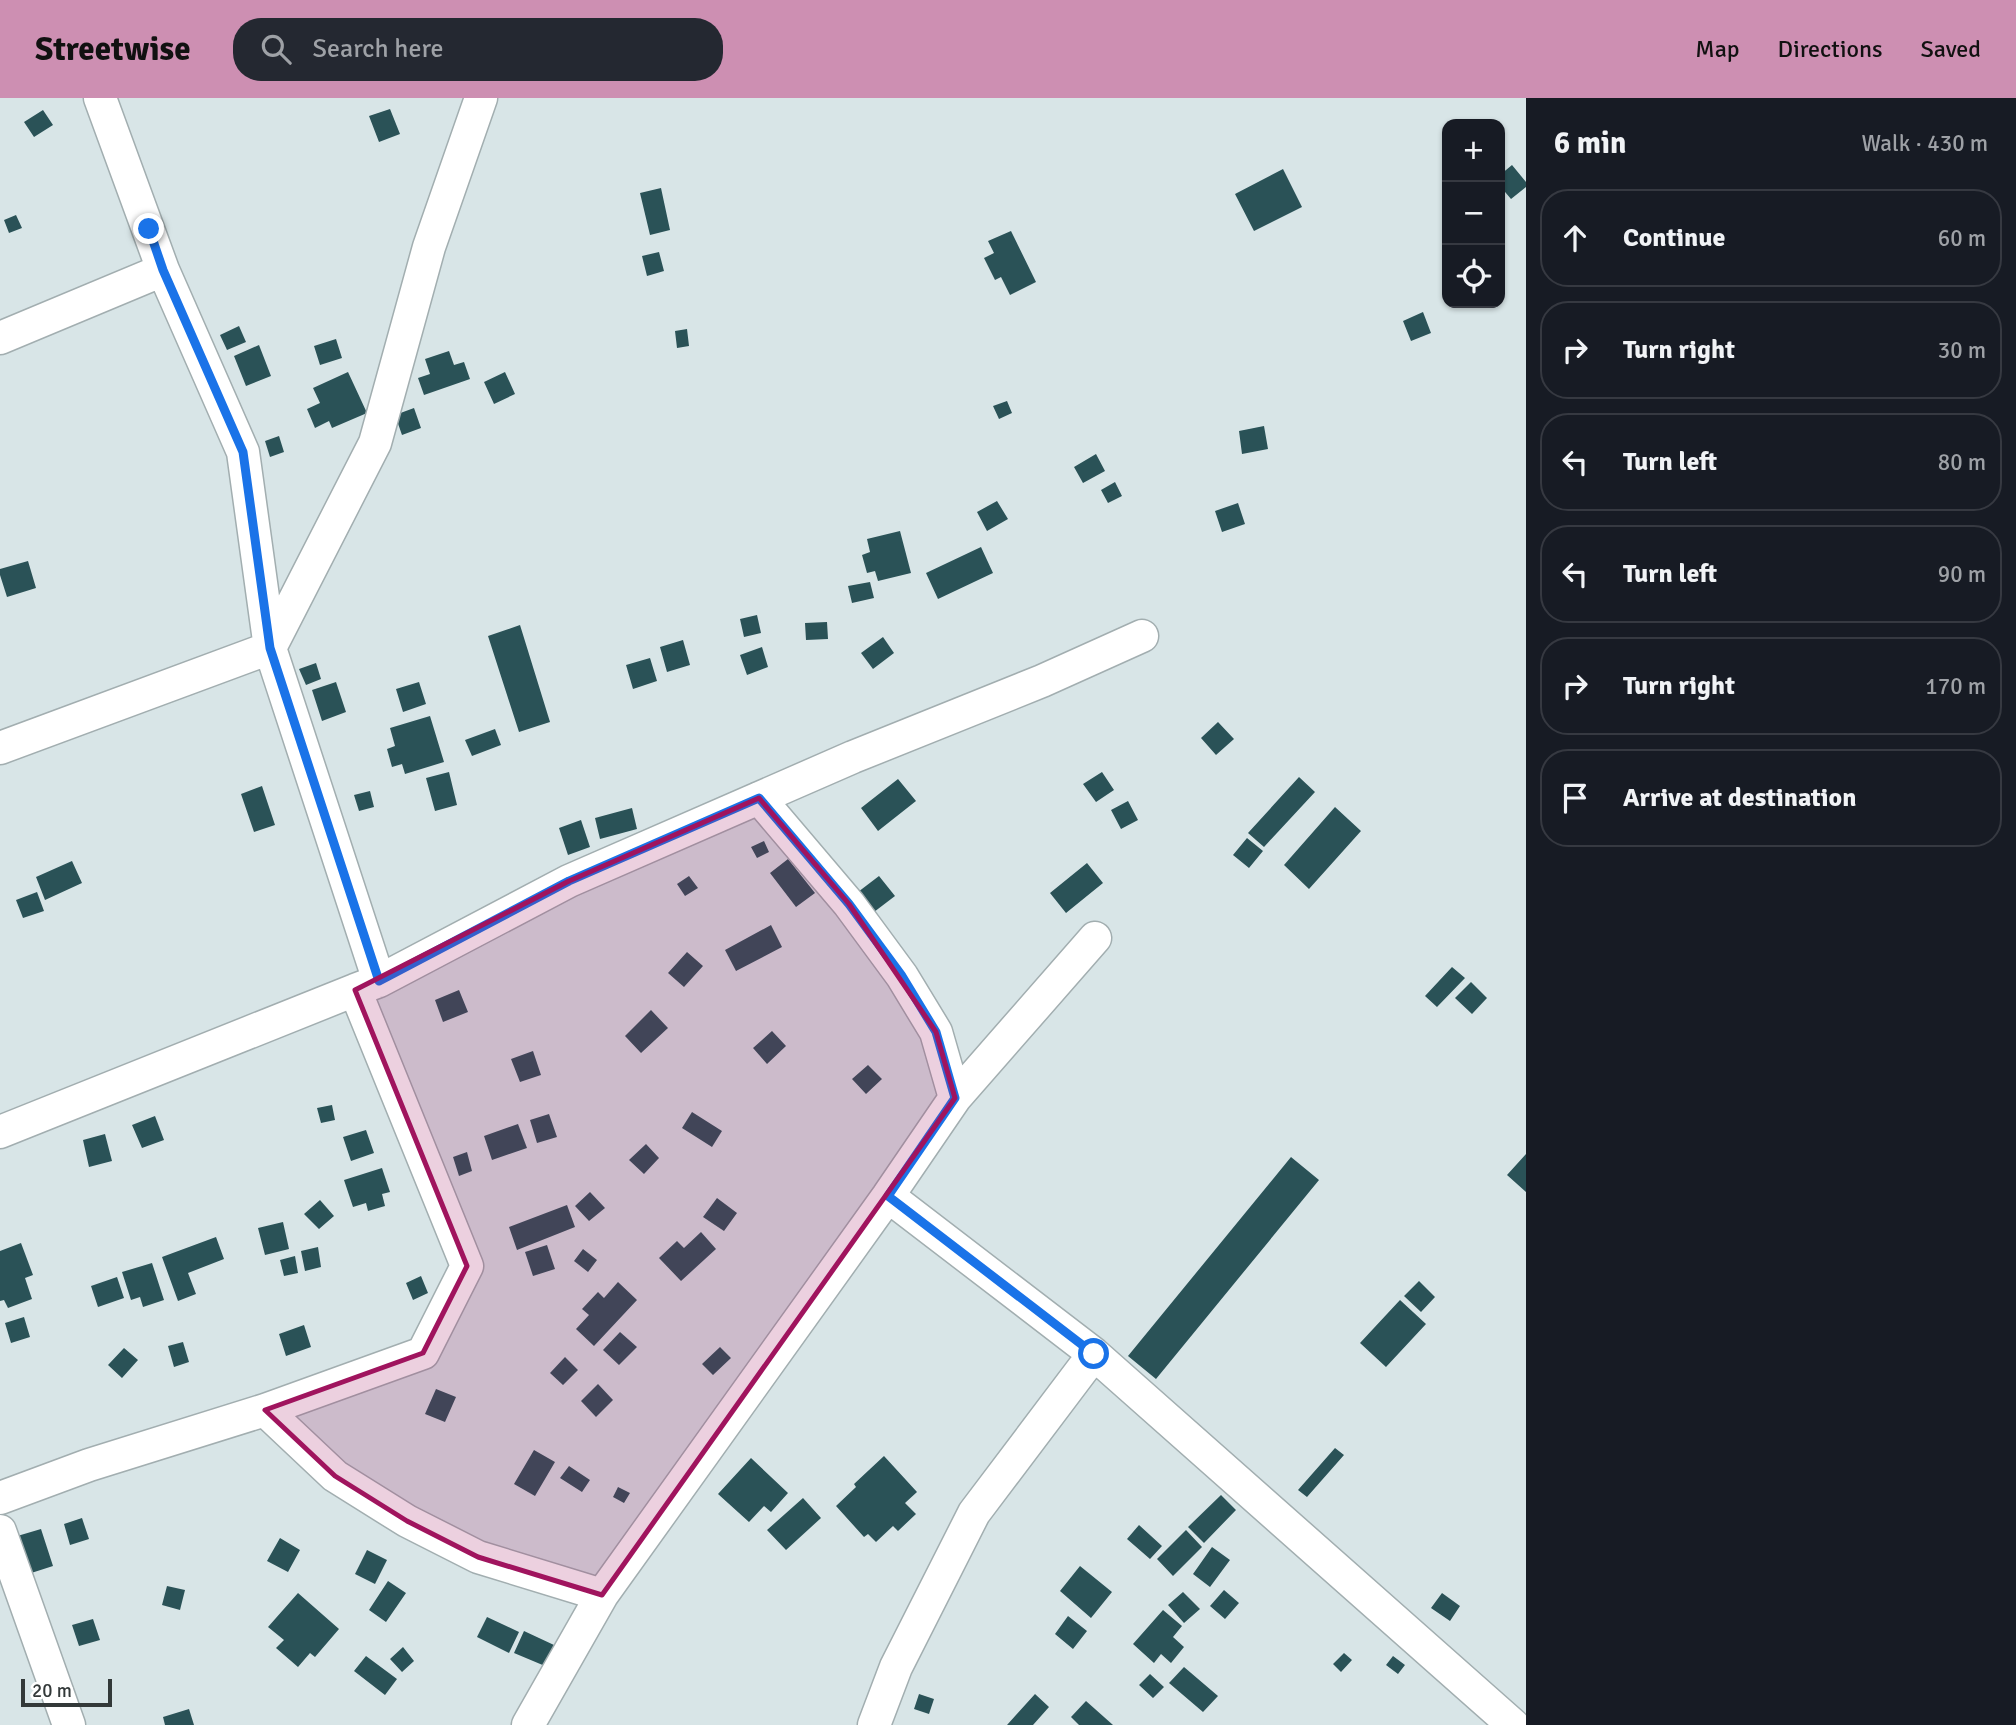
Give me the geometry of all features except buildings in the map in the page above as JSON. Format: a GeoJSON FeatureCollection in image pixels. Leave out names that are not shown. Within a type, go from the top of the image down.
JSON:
{"type":"FeatureCollection","features":[{"type":"Feature","properties":{"kind":"street"},"geometry":{"type":"LineString","coordinates":[[0,1499],[89,1465],[265,1410],[423,1353],[467,1266],[367,986],[270,648],[243,452],[163,270],[100,98]]}},
{"type":"Feature","properties":{"kind":"street"},"geometry":{"type":"LineString","coordinates":[[0,748],[270,648],[374,443],[429,247],[481,98]]}},
{"type":"Feature","properties":{"kind":"street"},"geometry":{"type":"LineString","coordinates":[[0,338],[163,270]]}},
{"type":"Feature","properties":{"kind":"street"},"geometry":{"type":"LineString","coordinates":[[0,1132],[367,986],[569,881],[853,757],[1042,681],[1142,636]]}},
{"type":"Feature","properties":{"kind":"street"},"geometry":{"type":"LineString","coordinates":[[759,798],[849,904],[902,976],[936,1032],[955,1098]]}},
{"type":"Feature","properties":{"kind":"street"},"geometry":{"type":"LineString","coordinates":[[528,1725],[602,1595],[888,1196],[955,1098],[1095,938]]}},
{"type":"Feature","properties":{"kind":"street"},"geometry":{"type":"LineString","coordinates":[[888,1196],[1094,1354],[1513,1725]]}},
{"type":"Feature","properties":{"kind":"street"},"geometry":{"type":"LineString","coordinates":[[874,1725],[896,1667],[974,1513],[1094,1354]]}},
{"type":"Feature","properties":{"kind":"street"},"geometry":{"type":"LineString","coordinates":[[265,1410],[335,1476],[407,1521],[478,1557],[602,1595]]}},
{"type":"Feature","properties":{"kind":"street"},"geometry":{"type":"LineString","coordinates":[[0,1531],[69,1725]]}},
{"type":"Feature","properties":{"kind":"highlighted area"},"geometry":{"type":"Polygon","coordinates":[[[759,798],[849,904],[936,1032],[955,1098],[602,1595],[478,1557],[407,1521],[335,1476],[265,1410],[423,1353],[467,1266],[355,990],[569,881],[759,798]]]}},
{"type":"Feature","properties":{"kind":"route"},"geometry":{"type":"LineString","coordinates":[[149,229],[163,270],[243,452],[270,648],[379,981],[569,881],[759,798],[849,904],[902,976],[936,1032],[955,1098],[888,1196],[1094,1354]]}}]}
